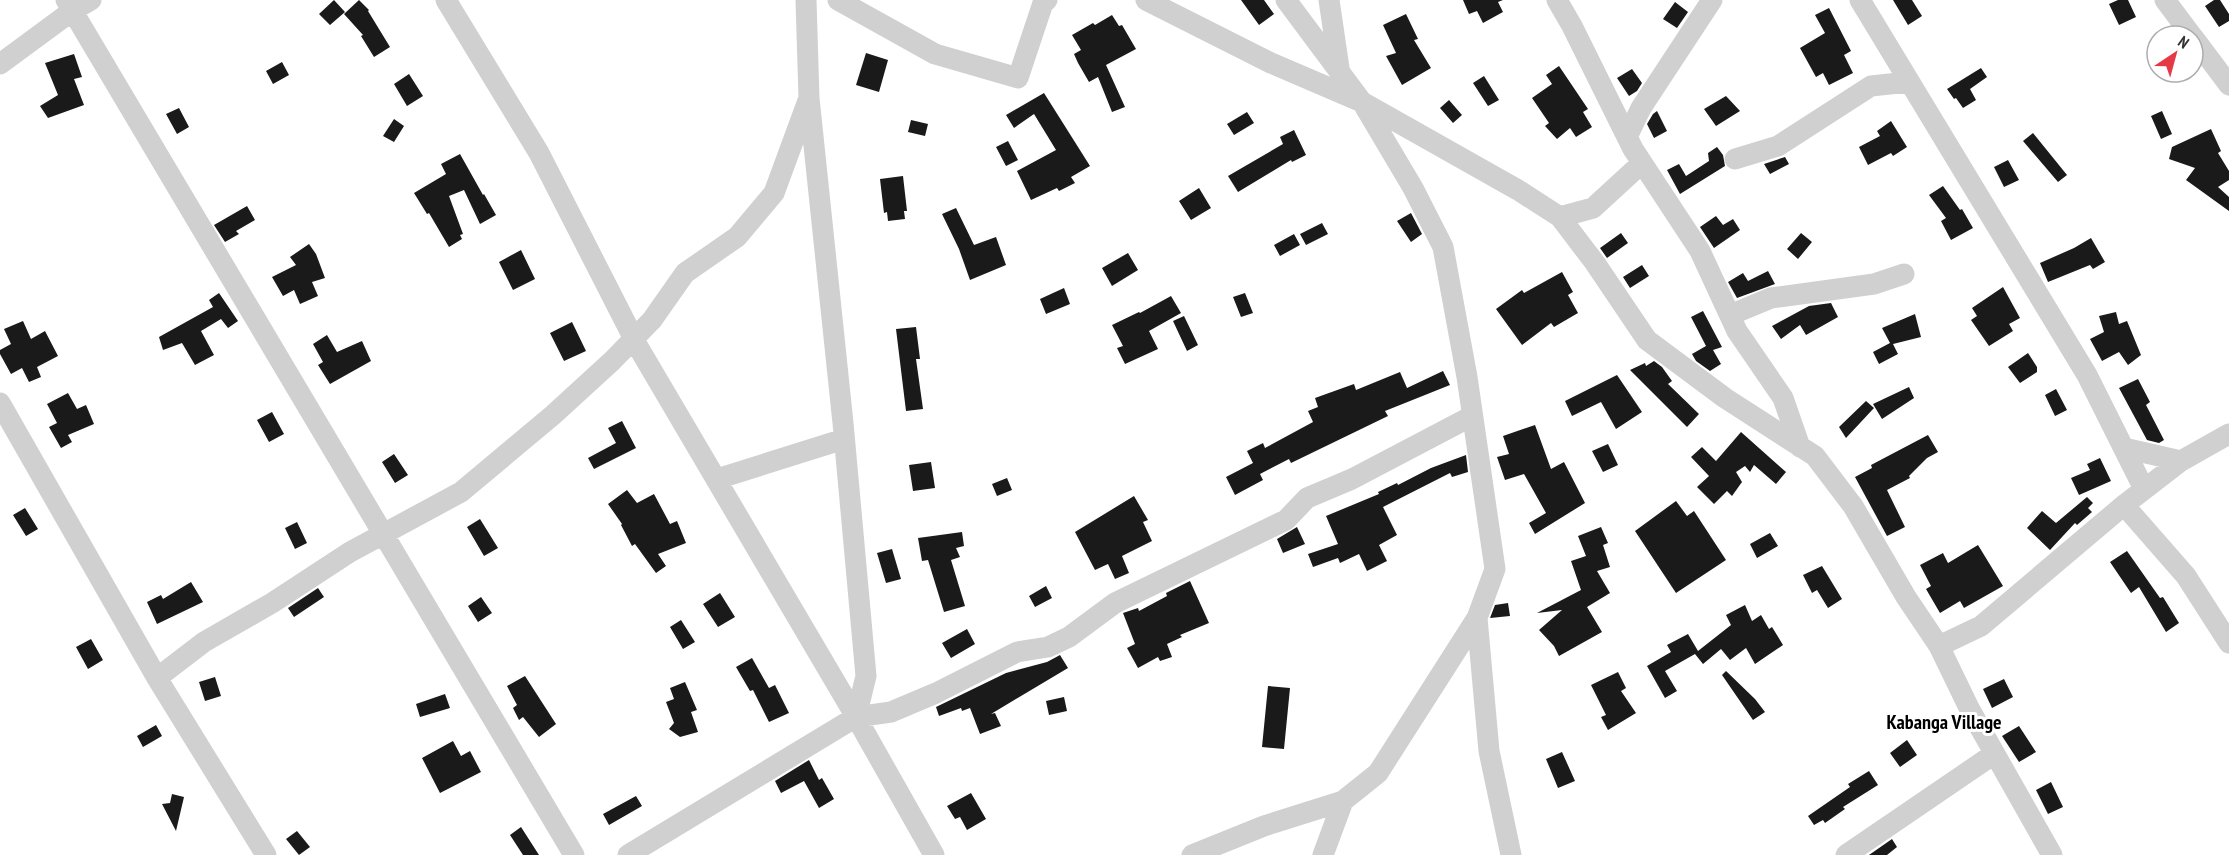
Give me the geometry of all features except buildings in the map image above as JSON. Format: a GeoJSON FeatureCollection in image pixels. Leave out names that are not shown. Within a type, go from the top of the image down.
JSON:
{"type":"FeatureCollection","features":[{"type":"Feature","properties":{"kind":"street"},"geometry":{"type":"LineString","coordinates":[[0,64],[69,5],[91,0]]}},
{"type":"Feature","properties":{"kind":"street"},"geometry":{"type":"LineString","coordinates":[[446,0],[538,153],[634,339],[856,717],[934,855]]}},
{"type":"Feature","properties":{"kind":"street"},"geometry":{"type":"LineString","coordinates":[[806,0],[808,98],[866,676],[856,717]]}},
{"type":"Feature","properties":{"kind":"street"},"geometry":{"type":"LineString","coordinates":[[838,0],[935,54],[1018,78],[1043,3],[1047,0]]}},
{"type":"Feature","properties":{"kind":"street"},"geometry":{"type":"LineString","coordinates":[[1146,0],[1271,63],[1362,102],[1518,190],[1560,217],[1647,340],[1725,398],[1815,456],[1853,506],[1906,597],[1939,646],[1970,710],[2052,855]]}},
{"type":"Feature","properties":{"kind":"street"},"geometry":{"type":"LineString","coordinates":[[1329,0],[1339,71]]}},
{"type":"Feature","properties":{"kind":"street"},"geometry":{"type":"LineString","coordinates":[[1557,0],[1627,137],[1700,251],[1737,331],[1783,398],[1800,447]]}},
{"type":"Feature","properties":{"kind":"street"},"geometry":{"type":"LineString","coordinates":[[1627,137],[1641,108],[1712,0]]}},
{"type":"Feature","properties":{"kind":"street"},"geometry":{"type":"LineString","coordinates":[[1860,0],[2087,375],[2144,489]]}},
{"type":"Feature","properties":{"kind":"street"},"geometry":{"type":"LineString","coordinates":[[2165,0],[2183,24]]}},
{"type":"Feature","properties":{"kind":"street"},"geometry":{"type":"LineString","coordinates":[[1192,855],[1264,826],[1343,801],[1378,773],[1477,618],[1495,569],[1443,247],[1413,188],[1362,102],[1339,71],[1297,4]]}},
{"type":"Feature","properties":{"kind":"street"},"geometry":{"type":"LineString","coordinates":[[69,5],[574,855]]}},
{"type":"Feature","properties":{"kind":"street"},"geometry":{"type":"LineString","coordinates":[[2205,53],[2229,85]]}},
{"type":"Feature","properties":{"kind":"street"},"geometry":{"type":"LineString","coordinates":[[1735,159],[1778,146],[1871,86],[1908,82]]}},
{"type":"Feature","properties":{"kind":"street"},"geometry":{"type":"LineString","coordinates":[[157,678],[204,642],[272,603],[350,552],[461,492],[553,415],[652,320],[685,273],[737,237],[774,193],[808,98]]}},
{"type":"Feature","properties":{"kind":"street"},"geometry":{"type":"LineString","coordinates":[[1560,217],[1593,208],[1642,163]]}},
{"type":"Feature","properties":{"kind":"street"},"geometry":{"type":"LineString","coordinates":[[1582,246],[1593,208]]}},
{"type":"Feature","properties":{"kind":"street"},"geometry":{"type":"LineString","coordinates":[[1730,315],[1771,298],[1874,284],[1904,274]]}},
{"type":"Feature","properties":{"kind":"street"},"geometry":{"type":"LineString","coordinates":[[0,403],[157,678],[266,855]]}},
{"type":"Feature","properties":{"kind":"street"},"geometry":{"type":"LineString","coordinates":[[628,855],[856,717],[891,712],[936,693],[1017,652],[1048,647],[1069,637],[1115,603],[1286,520],[1307,498],[1352,479],[1472,416]]}},
{"type":"Feature","properties":{"kind":"street"},"geometry":{"type":"LineString","coordinates":[[1939,646],[1981,626],[2144,489],[2181,461],[2229,434]]}},
{"type":"Feature","properties":{"kind":"street"},"geometry":{"type":"LineString","coordinates":[[717,479],[844,439]]}},
{"type":"Feature","properties":{"kind":"street"},"geometry":{"type":"LineString","coordinates":[[2124,448],[2181,461]]}},
{"type":"Feature","properties":{"kind":"street"},"geometry":{"type":"LineString","coordinates":[[2124,505],[2186,576],[2229,643]]}},
{"type":"Feature","properties":{"kind":"street"},"geometry":{"type":"LineString","coordinates":[[1477,618],[1489,751],[1511,855]]}},
{"type":"Feature","properties":{"kind":"street"},"geometry":{"type":"LineString","coordinates":[[1846,855],[1994,754]]}},
{"type":"Feature","properties":{"kind":"street"},"geometry":{"type":"LineString","coordinates":[[1323,855],[1343,801]]}},
{"type":"Feature","properties":{"kind":"district","name":"Kabanga Village"},"geometry":{"type":"Point","coordinates":[1944,722]}}]}
